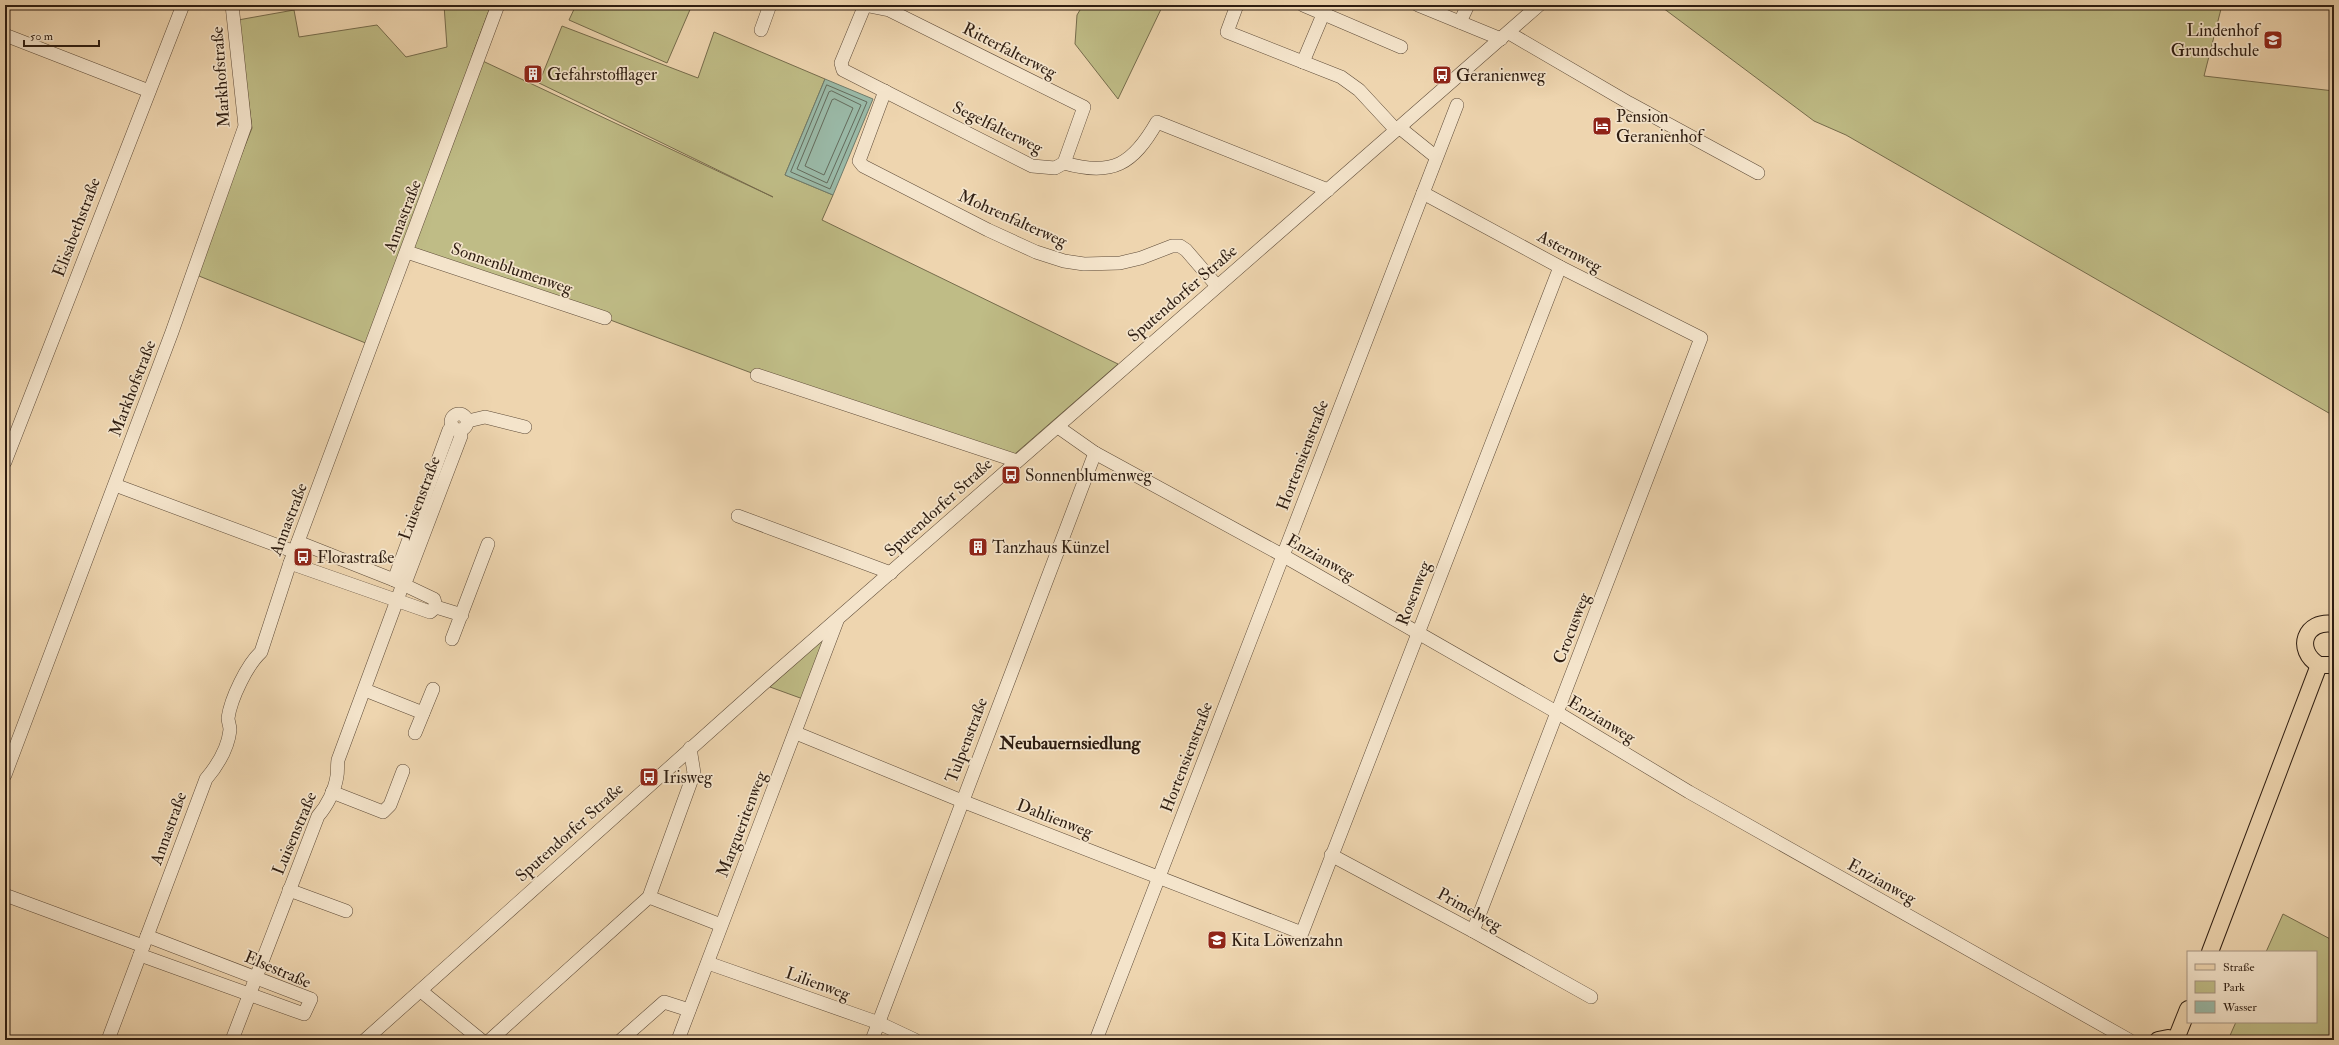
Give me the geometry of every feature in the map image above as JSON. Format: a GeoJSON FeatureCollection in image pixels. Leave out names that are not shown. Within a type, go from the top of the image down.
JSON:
{"type":"FeatureCollection","features":[{"type":"Feature","properties":{"kind":"main road"},"geometry":{"type":"LineString","coordinates":[[2210,951],[2326,665],[2308,655],[2305,648],[2308,634],[2319,624],[2334,624]]}},
{"type":"Feature","properties":{"kind":"main road"},"geometry":{"type":"LineString","coordinates":[[2158,1040],[2168,1038],[2177,1040],[2187,1012]]}},
{"type":"Feature","properties":{"kind":"street","name":"Elisabethstraße"},"geometry":{"type":"LineString","coordinates":[[5,462],[183,5]]}},
{"type":"Feature","properties":{"kind":"street","name":"Markhofstraße"},"geometry":{"type":"LineString","coordinates":[[5,775],[191,282],[245,126],[232,5]]}},
{"type":"Feature","properties":{"kind":"street","name":"Annastraße"},"geometry":{"type":"LineString","coordinates":[[108,1040],[206,779],[221,759],[229,736],[230,728],[228,719],[231,708],[250,662],[261,652],[295,553],[498,5]]}},
{"type":"Feature","properties":{"kind":"street"},"geometry":{"type":"LineString","coordinates":[[761,30],[770,5]]}},
{"type":"Feature","properties":{"kind":"street","name":"Segelfalterweg"},"geometry":{"type":"LineString","coordinates":[[864,5],[841,63],[843,70],[1032,166],[1055,168],[1064,163]]}},
{"type":"Feature","properties":{"kind":"street","name":"Ritterfalterweg"},"geometry":{"type":"LineString","coordinates":[[864,5],[890,10],[1084,107],[1064,163]]}},
{"type":"Feature","properties":{"kind":"street"},"geometry":{"type":"LineString","coordinates":[[1237,5],[1227,32],[1304,62],[1350,83],[1398,129],[1436,157]]}},
{"type":"Feature","properties":{"kind":"street"},"geometry":{"type":"LineString","coordinates":[[1303,5],[1325,9],[1401,47]]}},
{"type":"Feature","properties":{"kind":"street"},"geometry":{"type":"LineString","coordinates":[[1418,5],[1460,22],[1505,36],[1758,173]]}},
{"type":"Feature","properties":{"kind":"street"},"geometry":{"type":"LineString","coordinates":[[1460,22],[1468,5]]}},
{"type":"Feature","properties":{"kind":"street","name":"Sputendorfer Straße"},"geometry":{"type":"LineString","coordinates":[[365,1040],[690,748],[1539,5]]}},
{"type":"Feature","properties":{"kind":"street"},"geometry":{"type":"LineString","coordinates":[[1304,62],[1325,9]]}},
{"type":"Feature","properties":{"kind":"street"},"geometry":{"type":"LineString","coordinates":[[5,34],[149,91]]}},
{"type":"Feature","properties":{"kind":"street","name":"Mohrenfalterweg"},"geometry":{"type":"LineString","coordinates":[[885,91],[859,160],[863,166],[988,230],[1036,252],[1064,261],[1084,264],[1120,263],[1141,258],[1172,246],[1180,246],[1186,250],[1217,286]]}},
{"type":"Feature","properties":{"kind":"street","name":"Hortensienstraße"},"geometry":{"type":"LineString","coordinates":[[1096,1040],[1457,105]]}},
{"type":"Feature","properties":{"kind":"street"},"geometry":{"type":"LineString","coordinates":[[1064,163],[1086,170],[1113,167],[1132,157],[1146,141],[1157,122],[1328,190]]}},
{"type":"Feature","properties":{"kind":"street","name":"Asternweg"},"geometry":{"type":"LineString","coordinates":[[1423,193],[1560,266],[1701,338]]}},
{"type":"Feature","properties":{"kind":"street","name":"Sonnenblumenweg"},"geometry":{"type":"LineString","coordinates":[[407,252],[605,318]]}},
{"type":"Feature","properties":{"kind":"street","name":"Rosenweg"},"geometry":{"type":"LineString","coordinates":[[1302,933],[1416,632],[1560,266]]}},
{"type":"Feature","properties":{"kind":"street","name":"Crocusweg"},"geometry":{"type":"LineString","coordinates":[[1473,930],[1558,713],[1701,338]]}},
{"type":"Feature","properties":{"kind":"street"},"geometry":{"type":"LineString","coordinates":[[757,375],[1017,461]]}},
{"type":"Feature","properties":{"kind":"street","name":"Luisenstraße"},"geometry":{"type":"LineString","coordinates":[[232,1040],[318,816],[324,810],[332,792],[338,775],[338,760],[397,601],[398,582],[408,578],[461,436],[460,426],[485,417],[526,426]]}},
{"type":"Feature","properties":{"kind":"street","name":"Enzianweg"},"geometry":{"type":"LineString","coordinates":[[1058,427],[1095,453],[1282,555],[1558,713],[1689,792],[2129,1040]]}},
{"type":"Feature","properties":{"kind":"street","name":"Tulpenstraße"},"geometry":{"type":"LineString","coordinates":[[872,1040],[1095,453]]}},
{"type":"Feature","properties":{"kind":"street"},"geometry":{"type":"LineString","coordinates":[[115,485],[295,553],[397,601],[430,612],[436,607]]}},
{"type":"Feature","properties":{"kind":"street"},"geometry":{"type":"LineString","coordinates":[[738,516],[891,573]]}},
{"type":"Feature","properties":{"kind":"street"},"geometry":{"type":"LineString","coordinates":[[452,639],[488,544]]}},
{"type":"Feature","properties":{"kind":"street"},"geometry":{"type":"LineString","coordinates":[[295,553],[398,582],[434,599],[436,607]]}},
{"type":"Feature","properties":{"kind":"street"},"geometry":{"type":"LineString","coordinates":[[436,607],[462,615]]}},
{"type":"Feature","properties":{"kind":"street","name":"Margueritenweg"},"geometry":{"type":"LineString","coordinates":[[678,1040],[796,733],[837,620]]}},
{"type":"Feature","properties":{"kind":"street"},"geometry":{"type":"LineString","coordinates":[[415,733],[433,689]]}},
{"type":"Feature","properties":{"kind":"street"},"geometry":{"type":"LineString","coordinates":[[365,690],[423,713]]}},
{"type":"Feature","properties":{"kind":"street","name":"Dahlienweg"},"geometry":{"type":"LineString","coordinates":[[796,733],[962,801],[1302,933]]}},
{"type":"Feature","properties":{"kind":"street"},"geometry":{"type":"LineString","coordinates":[[490,1040],[649,897],[694,773],[690,748]]}},
{"type":"Feature","properties":{"kind":"street","name":"Luisenstraße"},"geometry":{"type":"LineString","coordinates":[[332,792],[383,812],[390,804],[403,771]]}},
{"type":"Feature","properties":{"kind":"street","name":"Primelweg"},"geometry":{"type":"LineString","coordinates":[[1331,855],[1473,930],[1591,997]]}},
{"type":"Feature","properties":{"kind":"street","name":"Luisenstraße"},"geometry":{"type":"LineString","coordinates":[[290,890],[346,911]]}},
{"type":"Feature","properties":{"kind":"street","name":"Elsestraße"},"geometry":{"type":"LineString","coordinates":[[5,895],[144,946],[255,977],[311,999],[304,1014],[248,995],[144,946]]}},
{"type":"Feature","properties":{"kind":"street"},"geometry":{"type":"LineString","coordinates":[[649,897],[721,925]]}},
{"type":"Feature","properties":{"kind":"street","name":"Lilienweg"},"geometry":{"type":"LineString","coordinates":[[708,963],[879,1023],[915,1040]]}},
{"type":"Feature","properties":{"kind":"street"},"geometry":{"type":"LineString","coordinates":[[421,991],[481,1040]]}},
{"type":"Feature","properties":{"kind":"street"},"geometry":{"type":"LineString","coordinates":[[621,1040],[664,1002],[689,1010]]}},
{"type":"Feature","properties":{"kind":"green space"},"geometry":{"type":"Polygon","coordinates":[[[444,5],[491,5],[472,56],[773,197],[539,83],[562,26],[698,78],[714,32],[825,79],[785,175],[833,195],[822,220],[1118,364],[1009,459],[757,375],[605,318],[408,252],[373,346],[194,274],[252,128],[238,20],[294,10],[299,37],[377,25],[406,57],[447,47],[444,5]]]}},
{"type":"Feature","properties":{"kind":"green space"},"geometry":{"type":"Polygon","coordinates":[[[576,5],[692,5],[667,63],[569,20],[576,5]]]}},
{"type":"Feature","properties":{"kind":"green space"},"geometry":{"type":"Polygon","coordinates":[[[1083,5],[1163,5],[1118,99],[1075,44],[1077,15],[1083,5]]]}},
{"type":"Feature","properties":{"kind":"green space"},"geometry":{"type":"Polygon","coordinates":[[[1659,5],[2222,5],[2204,76],[2334,91],[2334,416],[1846,135],[1814,121],[1659,5]]]}},
{"type":"Feature","properties":{"kind":"green space"},"geometry":{"type":"Polygon","coordinates":[[[820,641],[824,641],[803,699],[770,687],[820,641]]]}},
{"type":"Feature","properties":{"kind":"green space"},"geometry":{"type":"Polygon","coordinates":[[[2283,914],[2334,941],[2334,1040],[2228,1040],[2236,1023],[2317,1023],[2317,951],[2266,951],[2283,914]]]}},
{"type":"Feature","properties":{"kind":"water"},"geometry":{"type":"Polygon","coordinates":[[[825,79],[873,99],[833,195],[785,175],[825,79]]]}},
{"type":"Feature","properties":{"kind":"place","name":"Lindenhof Grundschule"},"geometry":{"type":"Point","coordinates":[2273,40]}},
{"type":"Feature","properties":{"kind":"place","name":"Gefahrstofflager"},"geometry":{"type":"Point","coordinates":[533,74]}},
{"type":"Feature","properties":{"kind":"place","name":"Geranienweg"},"geometry":{"type":"Point","coordinates":[1442,75]}},
{"type":"Feature","properties":{"kind":"place","name":"Pension Geranienhof"},"geometry":{"type":"Point","coordinates":[1602,126]}},
{"type":"Feature","properties":{"kind":"place","name":"Sonnenblumenweg"},"geometry":{"type":"Point","coordinates":[1011,475]}},
{"type":"Feature","properties":{"kind":"place","name":"Tanzhaus Künzel"},"geometry":{"type":"Point","coordinates":[978,547]}},
{"type":"Feature","properties":{"kind":"place","name":"Florastraße"},"geometry":{"type":"Point","coordinates":[303,557]}},
{"type":"Feature","properties":{"kind":"place","name":"Irisweg"},"geometry":{"type":"Point","coordinates":[649,777]}},
{"type":"Feature","properties":{"kind":"place","name":"Kita Löwenzahn"},"geometry":{"type":"Point","coordinates":[1217,940]}},
{"type":"Feature","properties":{"kind":"district","name":"Neubauernsiedlung"},"geometry":{"type":"Point","coordinates":[1070,743]}}]}
